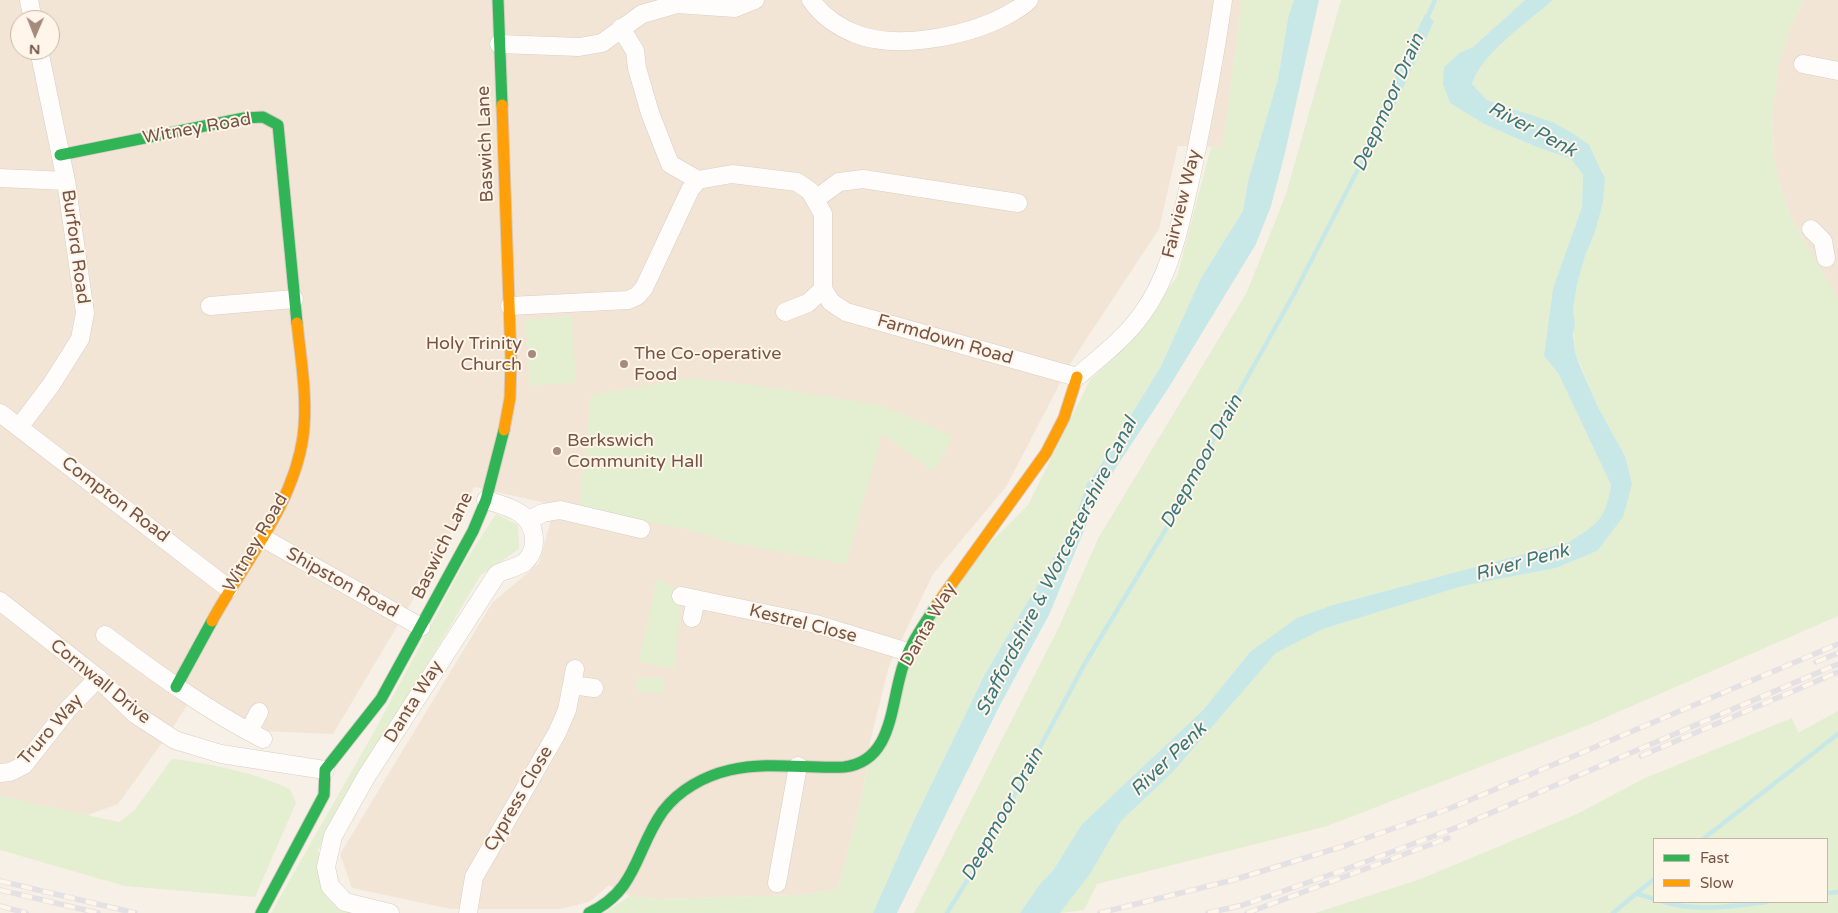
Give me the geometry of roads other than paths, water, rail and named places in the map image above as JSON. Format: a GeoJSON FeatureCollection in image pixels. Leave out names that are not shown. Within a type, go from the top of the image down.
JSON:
{"type":"FeatureCollection","features":[{"type":"Feature","properties":{"kind":"street","name":"Baswich Lane"},"geometry":{"type":"LineString","coordinates":[[326,770],[381,699],[421,627],[469,538],[486,500],[500,451],[510,398],[510,306],[498,0]]}},
{"type":"Feature","properties":{"kind":"street"},"geometry":{"type":"LineString","coordinates":[[499,44],[579,47],[602,43],[642,14],[678,4],[735,8],[755,0]]}},
{"type":"Feature","properties":{"kind":"street"},"geometry":{"type":"LineString","coordinates":[[811,0],[831,21],[857,35],[892,40],[928,39],[968,32],[998,21],[1029,0]]}},
{"type":"Feature","properties":{"kind":"street","name":"Fairview Way"},"geometry":{"type":"LineString","coordinates":[[1077,377],[1116,342],[1142,314],[1158,286],[1171,255],[1181,220],[1212,77],[1223,0]]}},
{"type":"Feature","properties":{"kind":"street"},"geometry":{"type":"LineString","coordinates":[[621,28],[635,51],[637,68],[650,113],[670,164],[698,180],[732,174],[798,182],[816,199],[823,214],[823,289],[808,303],[785,312]]}},
{"type":"Feature","properties":{"kind":"street","name":"Burford Road"},"geometry":{"type":"LineString","coordinates":[[20,426],[51,385],[80,339],[85,313],[66,181],[41,60]]}},
{"type":"Feature","properties":{"kind":"street"},"geometry":{"type":"LineString","coordinates":[[1800,64],[1838,70]]}},
{"type":"Feature","properties":{"kind":"street","name":"Witney Road"},"geometry":{"type":"LineString","coordinates":[[60,155],[244,118],[263,117],[278,125],[281,140],[305,424],[300,454],[291,482],[263,538],[230,589],[176,687]]}},
{"type":"Feature","properties":{"kind":"street"},"geometry":{"type":"LineString","coordinates":[[0,178],[66,181]]}},
{"type":"Feature","properties":{"kind":"street"},"geometry":{"type":"LineString","coordinates":[[510,306],[628,300],[638,296],[644,288],[690,190],[698,180]]}},
{"type":"Feature","properties":{"kind":"street"},"geometry":{"type":"LineString","coordinates":[[816,199],[838,182],[863,180],[1018,203]]}},
{"type":"Feature","properties":{"kind":"street","name":"Farmdown Road"},"geometry":{"type":"LineString","coordinates":[[823,289],[831,302],[846,312],[1077,377]]}},
{"type":"Feature","properties":{"kind":"street"},"geometry":{"type":"LineString","coordinates":[[210,306],[294,299]]}},
{"type":"Feature","properties":{"kind":"street","name":"Danta Way"},"geometry":{"type":"LineString","coordinates":[[590,913],[610,903],[626,886],[662,813],[684,791],[705,778],[729,770],[755,765],[840,768],[858,765],[873,757],[881,745],[908,652],[958,574],[1034,472],[1063,421],[1077,377]]}},
{"type":"Feature","properties":{"kind":"street","name":"Compton Road"},"geometry":{"type":"LineString","coordinates":[[0,413],[20,426],[230,589]]}},
{"type":"Feature","properties":{"kind":"street"},"geometry":{"type":"LineString","coordinates":[[486,500],[511,507],[528,520],[542,513],[560,510],[642,529]]}},
{"type":"Feature","properties":{"kind":"street","name":"Danta Way"},"geometry":{"type":"LineString","coordinates":[[390,913],[344,902],[330,886],[326,868],[333,836],[366,777],[497,574],[525,561],[532,553],[534,533],[528,520]]}},
{"type":"Feature","properties":{"kind":"street","name":"Shipston Road"},"geometry":{"type":"LineString","coordinates":[[263,538],[421,627]]}},
{"type":"Feature","properties":{"kind":"street","name":"Kestrel Close"},"geometry":{"type":"LineString","coordinates":[[692,618],[689,597],[816,624],[908,652]]}},
{"type":"Feature","properties":{"kind":"street","name":"Cornwall Drive"},"geometry":{"type":"LineString","coordinates":[[0,601],[98,678],[135,714],[175,740],[221,754],[326,770]]}},
{"type":"Feature","properties":{"kind":"street"},"geometry":{"type":"LineString","coordinates":[[105,635],[176,687],[256,735],[259,712]]}},
{"type":"Feature","properties":{"kind":"street","name":"Cypress Close"},"geometry":{"type":"LineString","coordinates":[[468,913],[474,877],[557,733],[567,710],[573,677],[594,688]]}},
{"type":"Feature","properties":{"kind":"street","name":"Truro Way"},"geometry":{"type":"LineString","coordinates":[[0,773],[10,772],[24,765],[68,709],[98,678]]}},
{"type":"Feature","properties":{"kind":"street"},"geometry":{"type":"LineString","coordinates":[[777,883],[772,860],[798,766]]}},
{"type":"Feature","properties":{"kind":"street"},"geometry":{"type":"LineString","coordinates":[[263,908],[324,795],[326,770]]}},
{"type":"Feature","properties":{"kind":"water","name":"Staffordshire & Worcestershire Canal"},"geometry":{"type":"Polygon","coordinates":[[[1294,0],[1319,0],[1285,153],[1271,206],[1256,244],[1171,384],[1100,492],[1092,501],[1088,521],[1049,615],[1000,705],[897,913],[873,913],[915,818],[984,676],[1073,524],[1087,483],[1098,469],[1161,366],[1201,278],[1243,211],[1248,181],[1278,79],[1288,18],[1294,0]]]}},
{"type":"Feature","properties":{"kind":"water","name":"River Penk"},"geometry":{"type":"Polygon","coordinates":[[[1525,0],[1553,0],[1495,50],[1477,72],[1472,84],[1487,100],[1552,122],[1574,134],[1589,145],[1605,179],[1603,202],[1577,285],[1573,310],[1575,324],[1573,334],[1575,352],[1580,366],[1599,409],[1625,456],[1632,484],[1623,517],[1597,551],[1556,568],[1463,586],[1323,629],[1276,653],[1173,772],[1121,821],[1090,874],[1060,913],[1020,913],[1040,884],[1054,869],[1082,824],[1203,710],[1250,652],[1297,618],[1333,605],[1569,542],[1587,530],[1603,514],[1611,485],[1558,373],[1544,356],[1553,288],[1582,207],[1583,175],[1571,159],[1534,146],[1484,124],[1450,103],[1443,85],[1444,67],[1461,52],[1473,47],[1525,0]]]}},
{"type":"Feature","properties":{"kind":"water"},"geometry":{"type":"Polygon","coordinates":[[[1425,14],[1434,21],[1373,153],[1365,144],[1425,14]]]}},
{"type":"Feature","properties":{"kind":"waterway","name":"Deepmoor Drain"},"geometry":{"type":"LineString","coordinates":[[1426,20],[1435,0]]}},
{"type":"Feature","properties":{"kind":"waterway","name":"Deepmoor Drain"},"geometry":{"type":"LineString","coordinates":[[947,913],[978,863],[1084,665],[1175,514],[1229,410],[1294,294],[1371,144]]}},
{"type":"Feature","properties":{"kind":"waterway"},"geometry":{"type":"LineString","coordinates":[[1704,838],[1838,734]]}},
{"type":"Feature","properties":{"kind":"waterway"},"geometry":{"type":"LineString","coordinates":[[1613,913],[1653,880]]}},
{"type":"Feature","properties":{"kind":"waterway"},"geometry":{"type":"LineString","coordinates":[[1828,893],[1838,892]]}},
{"type":"Feature","properties":{"kind":"waterway"},"geometry":{"type":"LineString","coordinates":[[1638,894],[1653,899]]}},
{"type":"Feature","properties":{"kind":"waterway"},"geometry":{"type":"LineString","coordinates":[[1668,903],[1689,907],[1756,903]]}},
{"type":"Feature","properties":{"kind":"railway"},"geometry":{"type":"LineString","coordinates":[[1100,913],[1233,880],[1344,846],[1451,808],[1838,644]]}},
{"type":"Feature","properties":{"kind":"railway"},"geometry":{"type":"LineString","coordinates":[[1816,662],[1838,653]]}},
{"type":"Feature","properties":{"kind":"railway"},"geometry":{"type":"LineString","coordinates":[[1208,913],[1243,905],[1458,827],[1838,664]]}},
{"type":"Feature","properties":{"kind":"railway"},"geometry":{"type":"LineString","coordinates":[[1641,756],[1838,672]]}},
{"type":"Feature","properties":{"kind":"railway"},"geometry":{"type":"LineString","coordinates":[[1247,913],[1448,838]]}},
{"type":"Feature","properties":{"kind":"railway"},"geometry":{"type":"LineString","coordinates":[[0,881],[135,913]]}},
{"type":"Feature","properties":{"kind":"railway"},"geometry":{"type":"LineString","coordinates":[[0,890],[98,913]]}},
{"type":"Feature","properties":{"kind":"railway"},"geometry":{"type":"LineString","coordinates":[[0,906],[26,913]]}},
{"type":"Feature","properties":{"kind":"place","name":"Holy Trinity Church"},"geometry":{"type":"Point","coordinates":[532,354]}},
{"type":"Feature","properties":{"kind":"place","name":"The Co-operative Food"},"geometry":{"type":"Point","coordinates":[624,364]}},
{"type":"Feature","properties":{"kind":"place","name":"Berkswich Community Hall"},"geometry":{"type":"Point","coordinates":[557,451]}}]}
